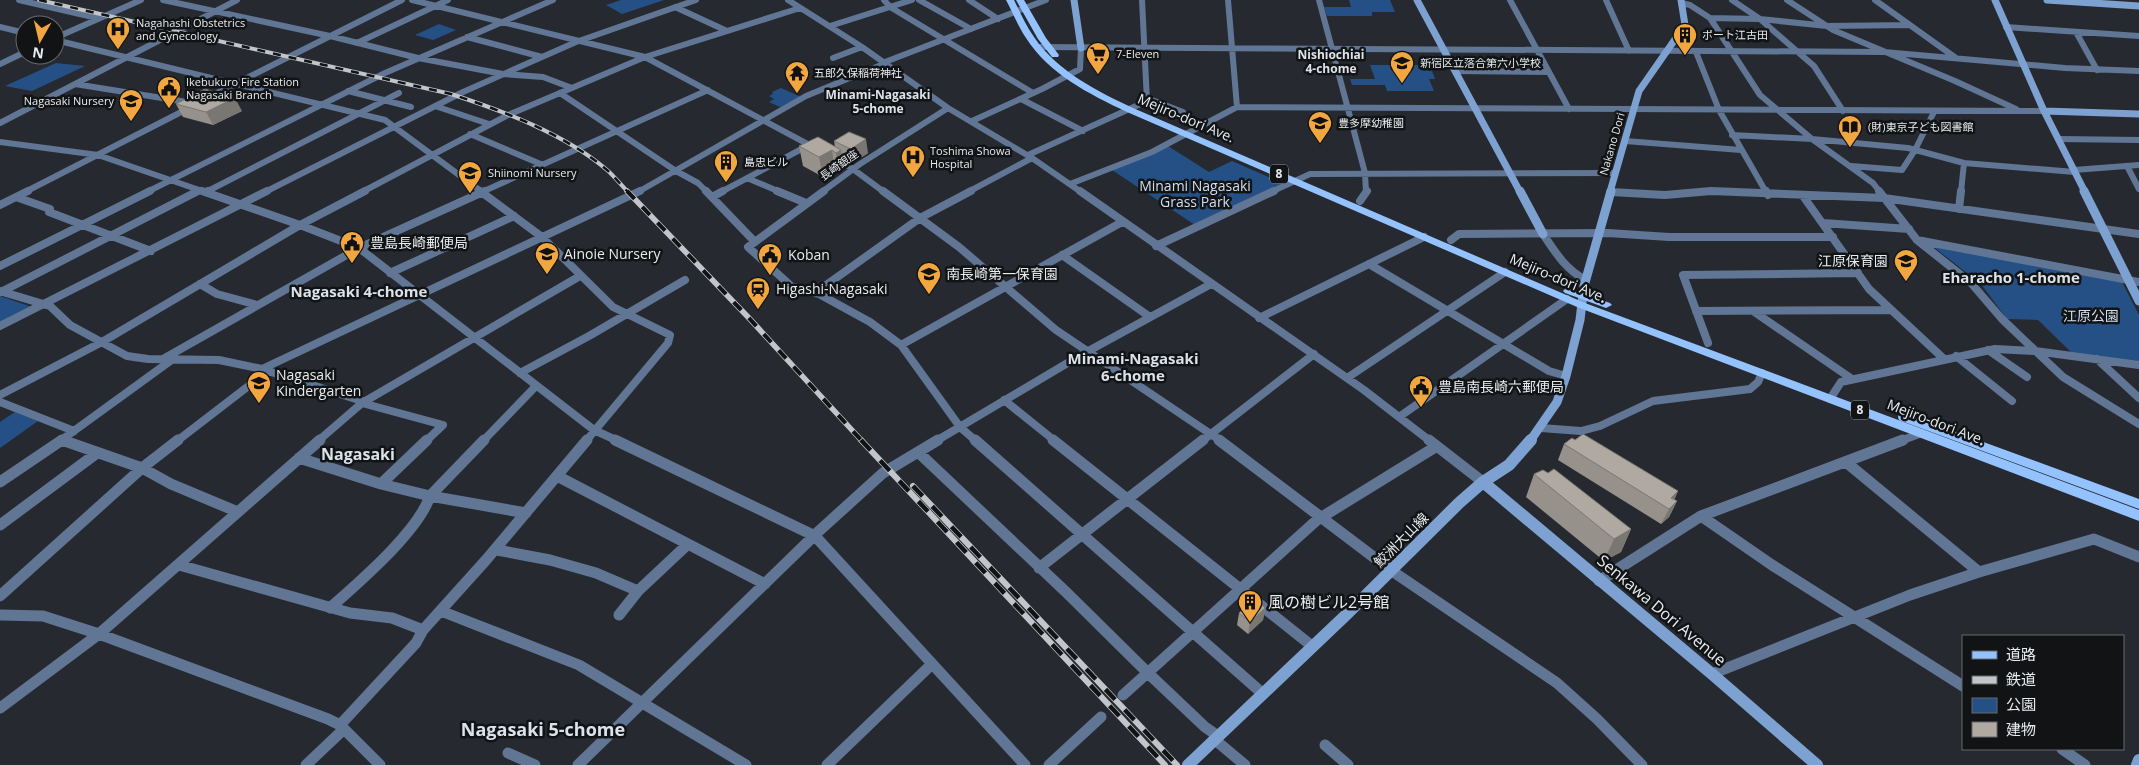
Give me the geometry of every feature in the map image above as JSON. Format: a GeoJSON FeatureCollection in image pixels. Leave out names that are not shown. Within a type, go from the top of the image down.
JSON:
{"type":"FeatureCollection","features":[{"type":"Feature","properties":{"kind":"main road","name":"Mejiro-dori Ave."},"geometry":{"type":"LineString","coordinates":[[1010,0],[1021,6],[1048,47],[1071,74]]}},
{"type":"Feature","properties":{"kind":"main road","name":"Mejiro-dori Ave."},"geometry":{"type":"LineString","coordinates":[[1021,6],[1037,48],[1096,94],[1134,108],[1299,179],[1424,237],[1567,299],[1582,301],[1708,344],[1922,433],[2139,516]]}},
{"type":"Feature","properties":{"kind":"main road","name":"Mejiro-dori Ave."},"geometry":{"type":"LineString","coordinates":[[1299,179],[1360,201],[1451,240],[1582,301],[1762,373],[1832,395],[2139,504]]}},
{"type":"Feature","properties":{"kind":"street"},"geometry":{"type":"LineString","coordinates":[[19,0],[97,18]]}},
{"type":"Feature","properties":{"kind":"street"},"geometry":{"type":"LineString","coordinates":[[65,34],[97,18],[141,0]]}},
{"type":"Feature","properties":{"kind":"street"},"geometry":{"type":"LineString","coordinates":[[163,0],[330,36],[418,58],[503,74],[543,77],[572,88]]}},
{"type":"Feature","properties":{"kind":"street"},"geometry":{"type":"LineString","coordinates":[[0,124],[237,0]]}},
{"type":"Feature","properties":{"kind":"street"},"geometry":{"type":"LineString","coordinates":[[0,205],[402,0]]}},
{"type":"Feature","properties":{"kind":"street"},"geometry":{"type":"LineString","coordinates":[[412,0],[645,57],[853,169],[960,247],[1056,330],[1211,434],[1392,571],[1557,683],[1597,719],[1642,765]]}},
{"type":"Feature","properties":{"kind":"street"},"geometry":{"type":"LineString","coordinates":[[357,43],[448,0]]}},
{"type":"Feature","properties":{"kind":"street"},"geometry":{"type":"LineString","coordinates":[[0,266],[376,77],[553,0]]}},
{"type":"Feature","properties":{"kind":"street"},"geometry":{"type":"LineString","coordinates":[[0,326],[435,106],[503,74],[580,40],[696,0]]}},
{"type":"Feature","properties":{"kind":"street"},"geometry":{"type":"LineString","coordinates":[[788,0],[862,46],[948,108],[1030,156],[1259,318],[1314,354],[1483,482]]}},
{"type":"Feature","properties":{"kind":"street"},"geometry":{"type":"LineString","coordinates":[[884,0],[890,7],[1033,93]]}},
{"type":"Feature","properties":{"kind":"street"},"geometry":{"type":"LineString","coordinates":[[830,26],[912,0]]}},
{"type":"Feature","properties":{"kind":"street"},"geometry":{"type":"LineString","coordinates":[[919,0],[971,29]]}},
{"type":"Feature","properties":{"kind":"street"},"geometry":{"type":"LineString","coordinates":[[969,0],[998,19]]}},
{"type":"Feature","properties":{"kind":"street"},"geometry":{"type":"LineString","coordinates":[[0,596],[142,468],[265,370],[418,295],[635,194],[762,119],[806,96],[998,19],[1021,6],[1046,0]]}},
{"type":"Feature","properties":{"kind":"street"},"geometry":{"type":"LineString","coordinates":[[972,122],[1080,69],[1082,64],[1081,48],[1074,0]]}},
{"type":"Feature","properties":{"kind":"street"},"geometry":{"type":"LineString","coordinates":[[1142,0],[1146,101],[1030,156],[920,218],[815,293],[870,322],[901,345],[960,427],[1262,693]]}},
{"type":"Feature","properties":{"kind":"street"},"geometry":{"type":"LineString","coordinates":[[1228,0],[1238,107]]}},
{"type":"Feature","properties":{"kind":"street"},"geometry":{"type":"LineString","coordinates":[[1319,0],[1365,173],[1367,191],[1360,201]]}},
{"type":"Feature","properties":{"kind":"street"},"geometry":{"type":"LineString","coordinates":[[1417,0],[1543,234],[1562,261],[1576,275],[1586,280]]}},
{"type":"Feature","properties":{"kind":"street"},"geometry":{"type":"LineString","coordinates":[[1510,0],[1570,109]]}},
{"type":"Feature","properties":{"kind":"street"},"geometry":{"type":"LineString","coordinates":[[1606,0],[1629,51]]}},
{"type":"Feature","properties":{"kind":"street"},"geometry":{"type":"LineString","coordinates":[[1732,0],[1760,20],[1814,66],[1843,111]]}},
{"type":"Feature","properties":{"kind":"street"},"geometry":{"type":"LineString","coordinates":[[1787,0],[1827,26],[2018,110]]}},
{"type":"Feature","properties":{"kind":"street"},"geometry":{"type":"LineString","coordinates":[[1874,0],[1957,58]]}},
{"type":"Feature","properties":{"kind":"street"},"geometry":{"type":"LineString","coordinates":[[1995,0],[2044,110],[2139,301]]}},
{"type":"Feature","properties":{"kind":"street"},"geometry":{"type":"LineString","coordinates":[[2047,0],[2139,6]]}},
{"type":"Feature","properties":{"kind":"street"},"geometry":{"type":"LineString","coordinates":[[1681,1],[1710,18],[1760,94],[1812,139],[1873,183],[1917,240],[1971,283],[2002,319],[2063,377],[2139,424]]}},
{"type":"Feature","properties":{"kind":"street","name":"Nakano Dori"},"geometry":{"type":"LineString","coordinates":[[1582,301],[1586,280],[1639,91],[1685,25],[1681,1]]}},
{"type":"Feature","properties":{"kind":"street"},"geometry":{"type":"LineString","coordinates":[[675,7],[727,30]]}},
{"type":"Feature","properties":{"kind":"street"},"geometry":{"type":"LineString","coordinates":[[2,392],[102,342],[300,225],[490,124],[645,57],[800,8]]}},
{"type":"Feature","properties":{"kind":"street"},"geometry":{"type":"LineString","coordinates":[[1710,18],[1827,26],[1909,25]]}},
{"type":"Feature","properties":{"kind":"street"},"geometry":{"type":"LineString","coordinates":[[0,27],[15,31]]}},
{"type":"Feature","properties":{"kind":"street"},"geometry":{"type":"LineString","coordinates":[[2006,27],[2139,36]]}},
{"type":"Feature","properties":{"kind":"street"},"geometry":{"type":"LineString","coordinates":[[2076,32],[2096,70]]}},
{"type":"Feature","properties":{"kind":"street"},"geometry":{"type":"LineString","coordinates":[[467,37],[542,57]]}},
{"type":"Feature","properties":{"kind":"street"},"geometry":{"type":"LineString","coordinates":[[65,42],[385,120],[542,237],[604,300],[627,314],[667,332],[670,338],[668,343],[594,430],[497,550],[423,630],[416,643],[306,765]]}},
{"type":"Feature","properties":{"kind":"street"},"geometry":{"type":"LineString","coordinates":[[833,58],[862,46]]}},
{"type":"Feature","properties":{"kind":"street"},"geometry":{"type":"LineString","coordinates":[[1037,48],[1884,52],[2096,70],[2139,71]]}},
{"type":"Feature","properties":{"kind":"street"},"geometry":{"type":"LineString","coordinates":[[1696,52],[1719,110],[1768,195]]}},
{"type":"Feature","properties":{"kind":"street"},"geometry":{"type":"LineString","coordinates":[[0,64],[15,57]]}},
{"type":"Feature","properties":{"kind":"street"},"geometry":{"type":"LineString","coordinates":[[1455,71],[1549,72]]}},
{"type":"Feature","properties":{"kind":"street"},"geometry":{"type":"LineString","coordinates":[[75,84],[198,103]]}},
{"type":"Feature","properties":{"kind":"street"},"geometry":{"type":"LineString","coordinates":[[163,359],[359,248],[708,90]]}},
{"type":"Feature","properties":{"kind":"street"},"geometry":{"type":"LineString","coordinates":[[348,92],[411,107]]}},
{"type":"Feature","properties":{"kind":"street"},"geometry":{"type":"LineString","coordinates":[[1,292],[110,236],[361,114],[399,93]]}},
{"type":"Feature","properties":{"kind":"street"},"geometry":{"type":"LineString","coordinates":[[560,93],[618,130],[676,171],[698,183],[755,242]]}},
{"type":"Feature","properties":{"kind":"street"},"geometry":{"type":"LineString","coordinates":[[1147,98],[1183,112]]}},
{"type":"Feature","properties":{"kind":"street"},"geometry":{"type":"LineString","coordinates":[[1021,99],[1083,131]]}},
{"type":"Feature","properties":{"kind":"street"},"geometry":{"type":"LineString","coordinates":[[435,106],[490,124]]}},
{"type":"Feature","properties":{"kind":"street"},"geometry":{"type":"LineString","coordinates":[[1070,184],[1152,152],[1238,107],[1934,112],[2044,110],[2139,114]]}},
{"type":"Feature","properties":{"kind":"street","name":"長崎銀座"},"geometry":{"type":"LineString","coordinates":[[815,293],[791,286],[748,247],[853,169],[948,108]]}},
{"type":"Feature","properties":{"kind":"street"},"geometry":{"type":"LineString","coordinates":[[1850,166],[1902,170],[1916,150],[1934,112]]}},
{"type":"Feature","properties":{"kind":"street"},"geometry":{"type":"LineString","coordinates":[[470,134],[543,165]]}},
{"type":"Feature","properties":{"kind":"street"},"geometry":{"type":"LineString","coordinates":[[1732,135],[1812,139],[1916,150],[1964,163],[2074,171],[2139,165]]}},
{"type":"Feature","properties":{"kind":"street"},"geometry":{"type":"LineString","coordinates":[[2059,139],[2139,140]]}},
{"type":"Feature","properties":{"kind":"street"},"geometry":{"type":"LineString","coordinates":[[1625,141],[1741,150]]}},
{"type":"Feature","properties":{"kind":"street"},"geometry":{"type":"LineString","coordinates":[[0,142],[98,155],[300,225],[359,248],[594,430],[815,536],[1025,765]]}},
{"type":"Feature","properties":{"kind":"street"},"geometry":{"type":"LineString","coordinates":[[712,197],[809,145]]}},
{"type":"Feature","properties":{"kind":"street"},"geometry":{"type":"LineString","coordinates":[[1959,209],[1964,163]]}},
{"type":"Feature","properties":{"kind":"street"},"geometry":{"type":"LineString","coordinates":[[2126,166],[2139,189]]}},
{"type":"Feature","properties":{"kind":"street"},"geometry":{"type":"LineString","coordinates":[[1156,246],[1313,174],[1616,173]]}},
{"type":"Feature","properties":{"kind":"street"},"geometry":{"type":"LineString","coordinates":[[746,178],[806,203]]}},
{"type":"Feature","properties":{"kind":"street"},"geometry":{"type":"LineString","coordinates":[[1611,192],[1665,195],[1711,191],[1768,195],[1884,198],[2139,234]]}},
{"type":"Feature","properties":{"kind":"street"},"geometry":{"type":"LineString","coordinates":[[16,196],[50,209],[49,212],[151,251]]}},
{"type":"Feature","properties":{"kind":"street"},"geometry":{"type":"LineString","coordinates":[[1802,196],[1869,289],[1944,359]]}},
{"type":"Feature","properties":{"kind":"street"},"geometry":{"type":"LineString","coordinates":[[390,273],[514,216]]}},
{"type":"Feature","properties":{"kind":"street"},"geometry":{"type":"LineString","coordinates":[[901,345],[1122,222]]}},
{"type":"Feature","properties":{"kind":"street"},"geometry":{"type":"LineString","coordinates":[[1822,223],[1909,229]]}},
{"type":"Feature","properties":{"kind":"street"},"geometry":{"type":"LineString","coordinates":[[1451,240],[1460,234],[1833,237]]}},
{"type":"Feature","properties":{"kind":"street"},"geometry":{"type":"LineString","coordinates":[[1259,318],[1424,237]]}},
{"type":"Feature","properties":{"kind":"street"},"geometry":{"type":"LineString","coordinates":[[1917,240],[2139,282]]}},
{"type":"Feature","properties":{"kind":"street"},"geometry":{"type":"LineString","coordinates":[[1062,255],[1150,318]]}},
{"type":"Feature","properties":{"kind":"street"},"geometry":{"type":"LineString","coordinates":[[1369,264],[1549,371],[1566,376]]}},
{"type":"Feature","properties":{"kind":"street"},"geometry":{"type":"LineString","coordinates":[[1347,378],[1505,272]]}},
{"type":"Feature","properties":{"kind":"street"},"geometry":{"type":"LineString","coordinates":[[1708,344],[1683,275],[1858,273]]}},
{"type":"Feature","properties":{"kind":"street"},"geometry":{"type":"LineString","coordinates":[[0,708],[99,634],[364,403],[580,276]]}},
{"type":"Feature","properties":{"kind":"street"},"geometry":{"type":"LineString","coordinates":[[520,373],[685,280]]}},
{"type":"Feature","properties":{"kind":"street"},"geometry":{"type":"LineString","coordinates":[[200,284],[218,294],[257,305]]}},
{"type":"Feature","properties":{"kind":"street"},"geometry":{"type":"LineString","coordinates":[[578,765],[815,536],[883,473],[1088,351],[1211,284]]}},
{"type":"Feature","properties":{"kind":"street"},"geometry":{"type":"LineString","coordinates":[[1,292],[50,306],[70,325],[127,356],[219,360],[265,370],[364,403],[443,426],[381,484]]}},
{"type":"Feature","properties":{"kind":"street"},"geometry":{"type":"LineString","coordinates":[[1399,418],[1502,343],[1567,299]]}},
{"type":"Feature","properties":{"kind":"street","name":"鮫洲大山線"},"geometry":{"type":"LineString","coordinates":[[1188,765],[1392,571],[1459,503],[1518,456],[1541,428],[1557,402],[1566,376],[1582,301]]}},
{"type":"Feature","properties":{"kind":"street"},"geometry":{"type":"LineString","coordinates":[[1753,310],[1852,379]]}},
{"type":"Feature","properties":{"kind":"street"},"geometry":{"type":"LineString","coordinates":[[1696,311],[1891,310]]}},
{"type":"Feature","properties":{"kind":"street"},"geometry":{"type":"LineString","coordinates":[[1832,395],[1841,382],[1852,379],[1956,356],[2008,348],[2035,350],[2139,366]]}},
{"type":"Feature","properties":{"kind":"street"},"geometry":{"type":"LineString","coordinates":[[1988,350],[2027,377]]}},
{"type":"Feature","properties":{"kind":"street"},"geometry":{"type":"LineString","coordinates":[[1039,568],[1314,354]]}},
{"type":"Feature","properties":{"kind":"street"},"geometry":{"type":"LineString","coordinates":[[1956,356],[2012,401]]}},
{"type":"Feature","properties":{"kind":"street"},"geometry":{"type":"LineString","coordinates":[[0,482],[62,440],[173,359]]}},
{"type":"Feature","properties":{"kind":"street"},"geometry":{"type":"LineString","coordinates":[[2097,359],[2139,398]]}},
{"type":"Feature","properties":{"kind":"street"},"geometry":{"type":"LineString","coordinates":[[1541,428],[1579,432],[1601,426],[1640,405],[1653,401],[1730,393],[1750,389],[1758,382],[1762,373]]}},
{"type":"Feature","properties":{"kind":"street"},"geometry":{"type":"LineString","coordinates":[[330,608],[379,563],[407,532],[428,502],[430,496],[536,386]]}},
{"type":"Feature","properties":{"kind":"street"},"geometry":{"type":"LineString","coordinates":[[1004,400],[1126,500],[1312,646]]}},
{"type":"Feature","properties":{"kind":"street"},"geometry":{"type":"LineString","coordinates":[[0,402],[74,431]]}},
{"type":"Feature","properties":{"kind":"street"},"geometry":{"type":"LineString","coordinates":[[1599,581],[1701,516],[1847,463],[1922,433]]}},
{"type":"Feature","properties":{"kind":"street"},"geometry":{"type":"LineString","coordinates":[[62,440],[142,468],[171,484],[238,512]]}},
{"type":"Feature","properties":{"kind":"street"},"geometry":{"type":"LineString","coordinates":[[1123,696],[1320,517],[1437,446]]}},
{"type":"Feature","properties":{"kind":"street"},"geometry":{"type":"LineString","coordinates":[[918,452],[1245,765]]}},
{"type":"Feature","properties":{"kind":"street"},"geometry":{"type":"LineString","coordinates":[[0,525],[97,453]]}},
{"type":"Feature","properties":{"kind":"street"},"geometry":{"type":"LineString","coordinates":[[300,458],[381,484],[430,496],[526,513]]}},
{"type":"Feature","properties":{"kind":"street"},"geometry":{"type":"LineString","coordinates":[[1847,463],[1979,572]]}},
{"type":"Feature","properties":{"kind":"street"},"geometry":{"type":"LineString","coordinates":[[556,476],[765,584]]}},
{"type":"Feature","properties":{"kind":"street","name":"Senkawa Dori Avenue"},"geometry":{"type":"LineString","coordinates":[[1483,482],[1712,674],[1817,765]]}},
{"type":"Feature","properties":{"kind":"street"},"geometry":{"type":"LineString","coordinates":[[1701,516],[1853,617],[1962,685]]}},
{"type":"Feature","properties":{"kind":"street"},"geometry":{"type":"LineString","coordinates":[[1712,674],[1853,617],[1979,572],[2094,539],[2139,557]]}},
{"type":"Feature","properties":{"kind":"street"},"geometry":{"type":"LineString","coordinates":[[619,614],[638,591],[688,544]]}},
{"type":"Feature","properties":{"kind":"street"},"geometry":{"type":"LineString","coordinates":[[497,550],[550,560],[596,573],[638,591]]}},
{"type":"Feature","properties":{"kind":"street"},"geometry":{"type":"LineString","coordinates":[[179,564],[251,587],[330,608],[392,618],[423,630]]}},
{"type":"Feature","properties":{"kind":"street"},"geometry":{"type":"LineString","coordinates":[[441,611],[579,665],[746,765]]}},
{"type":"Feature","properties":{"kind":"street"},"geometry":{"type":"LineString","coordinates":[[0,615],[43,616],[99,634],[342,727],[380,765]]}},
{"type":"Feature","properties":{"kind":"street"},"geometry":{"type":"LineString","coordinates":[[828,765],[932,664]]}},
{"type":"Feature","properties":{"kind":"street"},"geometry":{"type":"LineString","coordinates":[[1049,765],[1101,717]]}},
{"type":"Feature","properties":{"kind":"street"},"geometry":{"type":"LineString","coordinates":[[1326,745],[1348,765]]}},
{"type":"Feature","properties":{"kind":"street"},"geometry":{"type":"LineString","coordinates":[[2063,750],[2085,765]]}},
{"type":"Feature","properties":{"kind":"street"},"geometry":{"type":"LineString","coordinates":[[508,753],[535,765]]}},
{"type":"Feature","properties":{"kind":"street"},"geometry":{"type":"LineString","coordinates":[[2137,765],[2139,761]]}},
{"type":"Feature","properties":{"kind":"green space"},"geometry":{"type":"Polygon","coordinates":[[[621,0],[664,0],[622,14],[606,5],[621,0]]]}},
{"type":"Feature","properties":{"kind":"green space"},"geometry":{"type":"Polygon","coordinates":[[[1349,0],[1390,0],[1395,12],[1372,12],[1372,16],[1327,16],[1324,7],[1351,7],[1349,0]]]}},
{"type":"Feature","properties":{"kind":"green space"},"geometry":{"type":"Polygon","coordinates":[[[439,24],[456,30],[433,40],[415,35],[439,24]]]}},
{"type":"Feature","properties":{"kind":"green space"},"geometry":{"type":"Polygon","coordinates":[[[52,65],[85,66],[32,91],[5,86],[52,65]]]}},
{"type":"Feature","properties":{"kind":"green space"},"geometry":{"type":"Polygon","coordinates":[[[1370,65],[1425,65],[1428,71],[1432,71],[1435,79],[1429,79],[1434,91],[1387,91],[1385,85],[1352,85],[1350,79],[1375,79],[1370,65]]]}},
{"type":"Feature","properties":{"kind":"green space"},"geometry":{"type":"Polygon","coordinates":[[[781,88],[801,97],[780,107],[769,102],[774,99],[769,96],[773,94],[772,92],[781,88]]]}},
{"type":"Feature","properties":{"kind":"green space","name":"Minami Nagasaki Grass Park"},"geometry":{"type":"Polygon","coordinates":[[[1168,146],[1209,172],[1232,161],[1282,183],[1282,185],[1195,225],[1112,170],[1154,154],[1168,146]]]}},
{"type":"Feature","properties":{"kind":"green space","name":"江原公園"},"geometry":{"type":"Polygon","coordinates":[[[1931,245],[2122,282],[2139,315],[2139,363],[2073,354],[2038,320],[2007,319],[1981,284],[1931,245]]]}},
{"type":"Feature","properties":{"kind":"green space"},"geometry":{"type":"Polygon","coordinates":[[[0,296],[32,307],[0,323],[0,296]]]}},
{"type":"Feature","properties":{"kind":"green space"},"geometry":{"type":"Polygon","coordinates":[[[15,412],[38,421],[0,448],[0,422],[15,412]]]}},
{"type":"Feature","properties":{"kind":"building"},"geometry":{"type":"Polygon","coordinates":[[[205,89],[235,98],[206,112],[176,104],[205,89]]]}},
{"type":"Feature","properties":{"kind":"building"},"geometry":{"type":"Polygon","coordinates":[[[849,132],[866,139],[851,149],[834,141],[849,132]]]}},
{"type":"Feature","properties":{"kind":"building"},"geometry":{"type":"Polygon","coordinates":[[[818,137],[841,150],[836,153],[832,150],[819,157],[799,146],[818,137]]]}},
{"type":"Feature","properties":{"kind":"building"},"geometry":{"type":"Polygon","coordinates":[[[1583,434],[1678,491],[1671,498],[1677,501],[1669,509],[1564,444],[1572,438],[1575,440],[1583,434]]]}},
{"type":"Feature","properties":{"kind":"building"},"geometry":{"type":"Polygon","coordinates":[[[1554,469],[1631,529],[1614,539],[1534,474],[1543,470],[1548,473],[1554,469]]]}},
{"type":"Feature","properties":{"kind":"building"},"geometry":{"type":"Polygon","coordinates":[[[1256,598],[1265,608],[1250,622],[1239,613],[1256,598]]]}},
{"type":"Feature","properties":{"kind":"railway"},"geometry":{"type":"LineString","coordinates":[[39,0],[451,94],[512,116],[572,145],[610,172],[628,192]]}},
{"type":"Feature","properties":{"kind":"railway"},"geometry":{"type":"LineString","coordinates":[[627,191],[748,317],[862,441]]}},
{"type":"Feature","properties":{"kind":"railway"},"geometry":{"type":"LineString","coordinates":[[861,440],[1165,765]]}},
{"type":"Feature","properties":{"kind":"railway"},"geometry":{"type":"LineString","coordinates":[[913,486],[1177,765]]}},
{"type":"Feature","properties":{"kind":"place","name":"Nagahashi Obstetrics and Gynecology"},"geometry":{"type":"Point","coordinates":[118,50]}},
{"type":"Feature","properties":{"kind":"place","name":"ポート江古田"},"geometry":{"type":"Point","coordinates":[1685,56]}},
{"type":"Feature","properties":{"kind":"place","name":"7-Eleven"},"geometry":{"type":"Point","coordinates":[1098,75]}},
{"type":"Feature","properties":{"kind":"place","name":"新宿区立落合第六小学校"},"geometry":{"type":"Point","coordinates":[1402,84]}},
{"type":"Feature","properties":{"kind":"place","name":"五郎久保稲荷神社"},"geometry":{"type":"Point","coordinates":[797,94]}},
{"type":"Feature","properties":{"kind":"place","name":"Ikebukuro Fire Station Nagasaki Branch"},"geometry":{"type":"Point","coordinates":[169,109]}},
{"type":"Feature","properties":{"kind":"place","name":"Nagasaki Nursery"},"geometry":{"type":"Point","coordinates":[131,122]}},
{"type":"Feature","properties":{"kind":"place","name":"豊多摩幼稚園"},"geometry":{"type":"Point","coordinates":[1320,144]}},
{"type":"Feature","properties":{"kind":"place","name":"(財)東京子ども図書館"},"geometry":{"type":"Point","coordinates":[1850,148]}},
{"type":"Feature","properties":{"kind":"place","name":"Toshima Showa Hospital"},"geometry":{"type":"Point","coordinates":[913,178]}},
{"type":"Feature","properties":{"kind":"place","name":"島忠ビル"},"geometry":{"type":"Point","coordinates":[726,183]}},
{"type":"Feature","properties":{"kind":"place","name":"Shiinomi Nursery"},"geometry":{"type":"Point","coordinates":[470,194]}},
{"type":"Feature","properties":{"kind":"place","name":"豊島長崎郵便局"},"geometry":{"type":"Point","coordinates":[352,264]}},
{"type":"Feature","properties":{"kind":"place","name":"Ainoie Nursery"},"geometry":{"type":"Point","coordinates":[547,275]}},
{"type":"Feature","properties":{"kind":"place","name":"Koban"},"geometry":{"type":"Point","coordinates":[770,276]}},
{"type":"Feature","properties":{"kind":"place","name":"江原保育園"},"geometry":{"type":"Point","coordinates":[1906,282]}},
{"type":"Feature","properties":{"kind":"place","name":"南長崎第一保育園"},"geometry":{"type":"Point","coordinates":[929,295]}},
{"type":"Feature","properties":{"kind":"place","name":"Higashi-Nagasaki"},"geometry":{"type":"Point","coordinates":[758,310]}},
{"type":"Feature","properties":{"kind":"place","name":"Nagasaki Kindergarten"},"geometry":{"type":"Point","coordinates":[259,404]}},
{"type":"Feature","properties":{"kind":"place","name":"豊島南長崎六郵便局"},"geometry":{"type":"Point","coordinates":[1421,408]}},
{"type":"Feature","properties":{"kind":"place","name":"風の樹ビル2号館"},"geometry":{"type":"Point","coordinates":[1250,623]}},
{"type":"Feature","properties":{"kind":"district","name":"Nishiochiai 4-chome"},"geometry":{"type":"Point","coordinates":[1331,62]}},
{"type":"Feature","properties":{"kind":"district","name":"Minami-Nagasaki 5-chome"},"geometry":{"type":"Point","coordinates":[878,102]}},
{"type":"Feature","properties":{"kind":"district","name":"Eharacho 1-chome"},"geometry":{"type":"Point","coordinates":[2011,278]}},
{"type":"Feature","properties":{"kind":"district","name":"Nagasaki 4-chome"},"geometry":{"type":"Point","coordinates":[359,292]}},
{"type":"Feature","properties":{"kind":"district","name":"Minami-Nagasaki 6-chome"},"geometry":{"type":"Point","coordinates":[1133,368]}},
{"type":"Feature","properties":{"kind":"district","name":"Nagasaki"},"geometry":{"type":"Point","coordinates":[358,454]}},
{"type":"Feature","properties":{"kind":"district","name":"Nagasaki 5-chome"},"geometry":{"type":"Point","coordinates":[543,730]}}]}
